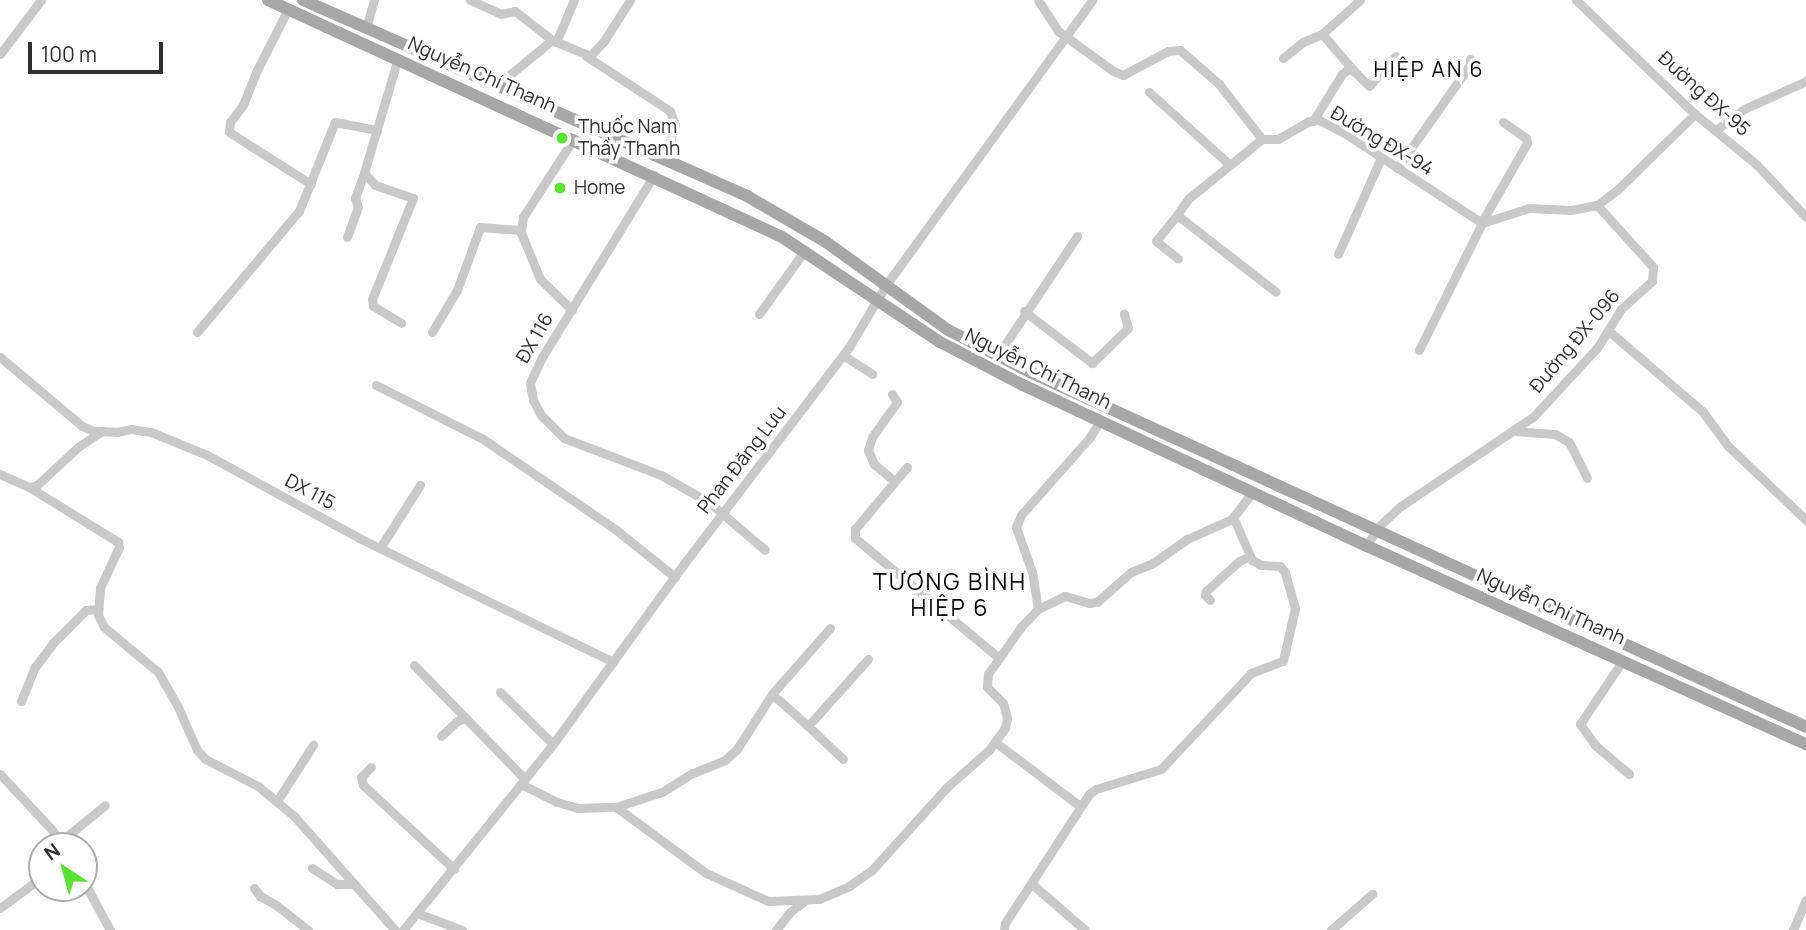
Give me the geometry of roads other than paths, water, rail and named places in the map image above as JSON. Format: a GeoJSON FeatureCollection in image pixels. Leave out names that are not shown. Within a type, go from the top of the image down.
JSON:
{"type":"FeatureCollection","features":[{"type":"Feature","properties":{"kind":"main road","name":"Nguyễn Chí Thanh"},"geometry":{"type":"LineString","coordinates":[[268,0],[654,175],[805,250],[940,342],[1100,421],[1367,546],[1806,744]]}},
{"type":"Feature","properties":{"kind":"main road","name":"Nguyễn Chí Thanh"},"geometry":{"type":"LineString","coordinates":[[303,0],[664,160],[793,221],[948,330],[998,355],[1806,727]]}},
{"type":"Feature","properties":{"kind":"main road"},"geometry":{"type":"LineString","coordinates":[[489,101],[496,86]]}},
{"type":"Feature","properties":{"kind":"main road"},"geometry":{"type":"LineString","coordinates":[[1100,421],[1107,406]]}},
{"type":"Feature","properties":{"kind":"street"},"geometry":{"type":"LineString","coordinates":[[0,54],[41,0]]}},
{"type":"Feature","properties":{"kind":"street"},"geometry":{"type":"LineString","coordinates":[[366,28],[374,0]]}},
{"type":"Feature","properties":{"kind":"street"},"geometry":{"type":"LineString","coordinates":[[470,0],[501,14],[515,11],[554,41],[586,56],[670,111],[675,125],[664,160]]}},
{"type":"Feature","properties":{"kind":"street"},"geometry":{"type":"LineString","coordinates":[[496,86],[554,41],[574,0]]}},
{"type":"Feature","properties":{"kind":"street"},"geometry":{"type":"LineString","coordinates":[[586,56],[604,41],[630,0]]}},
{"type":"Feature","properties":{"kind":"street"},"geometry":{"type":"LineString","coordinates":[[1038,0],[1047,18],[1066,36],[1124,75],[1168,51],[1180,50],[1219,83],[1262,139],[1188,199],[1156,241],[1178,259]]}},
{"type":"Feature","properties":{"kind":"street","name":"Phan Đăng Lưu"},"geometry":{"type":"LineString","coordinates":[[403,930],[553,744],[675,576],[843,355],[879,302],[886,285],[1092,0]]}},
{"type":"Feature","properties":{"kind":"street"},"geometry":{"type":"LineString","coordinates":[[1283,58],[1303,41],[1322,34],[1360,0]]}},
{"type":"Feature","properties":{"kind":"street","name":"Đường ĐX-95"},"geometry":{"type":"LineString","coordinates":[[1576,0],[1695,114],[1757,165],[1806,216]]}},
{"type":"Feature","properties":{"kind":"street"},"geometry":{"type":"LineString","coordinates":[[1586,9],[1594,0]]}},
{"type":"Feature","properties":{"kind":"street"},"geometry":{"type":"LineString","coordinates":[[288,9],[257,69],[243,105],[230,122],[229,132],[311,184]]}},
{"type":"Feature","properties":{"kind":"street"},"geometry":{"type":"LineString","coordinates":[[1322,34],[1369,86],[1396,56]]}},
{"type":"Feature","properties":{"kind":"street"},"geometry":{"type":"LineString","coordinates":[[347,237],[358,207],[355,198],[398,58]]}},
{"type":"Feature","properties":{"kind":"street"},"geometry":{"type":"LineString","coordinates":[[1397,169],[1470,65],[1470,59]]}},
{"type":"Feature","properties":{"kind":"street"},"geometry":{"type":"LineString","coordinates":[[1313,121],[1342,74],[1348,69],[1354,71]]}},
{"type":"Feature","properties":{"kind":"street"},"geometry":{"type":"LineString","coordinates":[[1716,131],[1744,109],[1806,81]]}},
{"type":"Feature","properties":{"kind":"street"},"geometry":{"type":"LineString","coordinates":[[1149,92],[1230,166]]}},
{"type":"Feature","properties":{"kind":"street"},"geometry":{"type":"LineString","coordinates":[[1481,223],[1529,208],[1571,210],[1597,205],[1617,190],[1695,114]]}},
{"type":"Feature","properties":{"kind":"street","name":"Đường ĐX-94"},"geometry":{"type":"LineString","coordinates":[[1262,139],[1278,139],[1319,120],[1346,134],[1481,223]]}},
{"type":"Feature","properties":{"kind":"street"},"geometry":{"type":"LineString","coordinates":[[197,332],[293,218],[311,184],[335,122],[377,130]]}},
{"type":"Feature","properties":{"kind":"street"},"geometry":{"type":"LineString","coordinates":[[1419,350],[1481,223],[1527,143],[1526,138],[1503,122]]}},
{"type":"Feature","properties":{"kind":"street"},"geometry":{"type":"LineString","coordinates":[[572,310],[540,279],[521,230],[523,217],[574,138]]}},
{"type":"Feature","properties":{"kind":"street"},"geometry":{"type":"LineString","coordinates":[[1338,254],[1381,158]]}},
{"type":"Feature","properties":{"kind":"street"},"geometry":{"type":"LineString","coordinates":[[364,173],[374,185],[413,198],[372,299],[373,306],[401,323]]}},
{"type":"Feature","properties":{"kind":"street","name":"ĐX 116"},"geometry":{"type":"LineString","coordinates":[[654,175],[530,383],[541,415],[565,438],[661,475],[723,513],[765,550]]}},
{"type":"Feature","properties":{"kind":"street","name":"Đường ĐX-096"},"geometry":{"type":"LineString","coordinates":[[1367,546],[1376,529],[1401,506],[1514,431],[1555,396],[1610,332],[1621,309],[1652,281],[1655,274],[1634,243],[1597,205]]}},
{"type":"Feature","properties":{"kind":"street"},"geometry":{"type":"LineString","coordinates":[[1177,215],[1276,292]]}},
{"type":"Feature","properties":{"kind":"street"},"geometry":{"type":"LineString","coordinates":[[432,332],[457,290],[480,227],[521,230]]}},
{"type":"Feature","properties":{"kind":"street"},"geometry":{"type":"LineString","coordinates":[[998,355],[1024,312],[1077,236]]}},
{"type":"Feature","properties":{"kind":"street"},"geometry":{"type":"LineString","coordinates":[[759,314],[805,250]]}},
{"type":"Feature","properties":{"kind":"street"},"geometry":{"type":"LineString","coordinates":[[1024,312],[1092,363],[1128,328],[1124,314]]}},
{"type":"Feature","properties":{"kind":"street"},"geometry":{"type":"LineString","coordinates":[[1610,332],[1703,411],[1728,446],[1806,520]]}},
{"type":"Feature","properties":{"kind":"street"},"geometry":{"type":"LineString","coordinates":[[843,355],[872,374]]}},
{"type":"Feature","properties":{"kind":"street","name":"DX 115"},"geometry":{"type":"LineString","coordinates":[[0,357],[45,398],[82,426],[102,431],[131,429],[151,432],[206,455],[380,548],[613,662]]}},
{"type":"Feature","properties":{"kind":"street"},"geometry":{"type":"LineString","coordinates":[[376,385],[483,439],[615,529],[675,576]]}},
{"type":"Feature","properties":{"kind":"street"},"geometry":{"type":"LineString","coordinates":[[892,394],[897,402],[895,407],[872,437],[868,450],[874,464],[894,481]]}},
{"type":"Feature","properties":{"kind":"street"},"geometry":{"type":"LineString","coordinates":[[1038,609],[1032,572],[1016,527],[1021,515],[1090,437],[1100,421]]}},
{"type":"Feature","properties":{"kind":"street"},"geometry":{"type":"LineString","coordinates":[[29,487],[37,485],[78,447],[102,431]]}},
{"type":"Feature","properties":{"kind":"street"},"geometry":{"type":"LineString","coordinates":[[1514,431],[1555,434],[1569,442],[1587,478]]}},
{"type":"Feature","properties":{"kind":"street"},"geometry":{"type":"LineString","coordinates":[[907,467],[855,529],[855,538],[998,657]]}},
{"type":"Feature","properties":{"kind":"street"},"geometry":{"type":"LineString","coordinates":[[0,474],[29,487],[118,542],[119,547],[100,588],[97,609],[104,627],[158,671],[197,750],[205,760],[258,786],[294,816],[395,930]]}},
{"type":"Feature","properties":{"kind":"street"},"geometry":{"type":"LineString","coordinates":[[380,548],[419,485]]}},
{"type":"Feature","properties":{"kind":"street"},"geometry":{"type":"LineString","coordinates":[[616,807],[706,873],[768,901],[818,899],[849,886],[872,870],[946,789],[995,741],[1007,718],[1003,703],[987,687],[988,674],[998,657],[1038,609],[1065,596],[1089,603],[1097,602],[1131,572],[1153,563],[1187,539],[1204,534],[1233,517],[1253,491]]}},
{"type":"Feature","properties":{"kind":"street"},"geometry":{"type":"LineString","coordinates":[[1004,930],[1005,923],[1080,806],[1096,789],[1161,769],[1251,673],[1283,661],[1295,608],[1293,594],[1280,566],[1261,565],[1250,556],[1233,517]]}},
{"type":"Feature","properties":{"kind":"street"},"geometry":{"type":"LineString","coordinates":[[1210,600],[1205,595],[1206,591],[1250,556]]}},
{"type":"Feature","properties":{"kind":"street"},"geometry":{"type":"LineString","coordinates":[[21,701],[34,667],[54,642],[86,611],[97,609]]}},
{"type":"Feature","properties":{"kind":"street"},"geometry":{"type":"LineString","coordinates":[[414,665],[523,782],[557,802],[578,808],[616,807],[662,792],[693,773],[725,760],[743,742],[772,694],[830,628]]}},
{"type":"Feature","properties":{"kind":"street"},"geometry":{"type":"LineString","coordinates":[[808,726],[868,659]]}},
{"type":"Feature","properties":{"kind":"street"},"geometry":{"type":"LineString","coordinates":[[1623,660],[1580,724],[1595,745],[1629,774]]}},
{"type":"Feature","properties":{"kind":"street"},"geometry":{"type":"LineString","coordinates":[[500,692],[553,744]]}},
{"type":"Feature","properties":{"kind":"street"},"geometry":{"type":"LineString","coordinates":[[772,694],[843,759]]}},
{"type":"Feature","properties":{"kind":"street"},"geometry":{"type":"LineString","coordinates":[[440,736],[457,721],[465,718]]}},
{"type":"Feature","properties":{"kind":"street"},"geometry":{"type":"LineString","coordinates":[[995,741],[1080,806]]}},
{"type":"Feature","properties":{"kind":"street"},"geometry":{"type":"LineString","coordinates":[[277,801],[313,745]]}},
{"type":"Feature","properties":{"kind":"street"},"geometry":{"type":"LineString","coordinates":[[370,767],[360,777],[363,785],[454,869]]}},
{"type":"Feature","properties":{"kind":"street"},"geometry":{"type":"LineString","coordinates":[[0,774],[51,832]]}},
{"type":"Feature","properties":{"kind":"street"},"geometry":{"type":"LineString","coordinates":[[75,832],[105,805]]}},
{"type":"Feature","properties":{"kind":"street"},"geometry":{"type":"LineString","coordinates":[[312,868],[337,884],[354,884]]}},
{"type":"Feature","properties":{"kind":"street"},"geometry":{"type":"LineString","coordinates":[[1032,884],[1085,930]]}},
{"type":"Feature","properties":{"kind":"street"},"geometry":{"type":"LineString","coordinates":[[0,908],[28,887]]}},
{"type":"Feature","properties":{"kind":"street"},"geometry":{"type":"LineString","coordinates":[[254,888],[260,896],[308,930]]}},
{"type":"Feature","properties":{"kind":"street"},"geometry":{"type":"LineString","coordinates":[[1331,930],[1372,894]]}},
{"type":"Feature","properties":{"kind":"street"},"geometry":{"type":"LineString","coordinates":[[776,930],[790,912],[808,899]]}},
{"type":"Feature","properties":{"kind":"street"},"geometry":{"type":"LineString","coordinates":[[1793,930],[1806,900]]}},
{"type":"Feature","properties":{"kind":"street"},"geometry":{"type":"LineString","coordinates":[[95,902],[110,930]]}},
{"type":"Feature","properties":{"kind":"street"},"geometry":{"type":"LineString","coordinates":[[417,913],[462,930]]}},
{"type":"Feature","properties":{"kind":"place","name":"Thuốc Nam Thầy Thanh"},"geometry":{"type":"Point","coordinates":[562,138]}},
{"type":"Feature","properties":{"kind":"place","name":"Home"},"geometry":{"type":"Point","coordinates":[560,188]}},
{"type":"Feature","properties":{"kind":"district","name":"HIỆP AN 6"},"geometry":{"type":"Point","coordinates":[1429,69]}},
{"type":"Feature","properties":{"kind":"district","name":"TƯƠNG BÌNH HIỆP 6"},"geometry":{"type":"Point","coordinates":[950,594]}}]}
